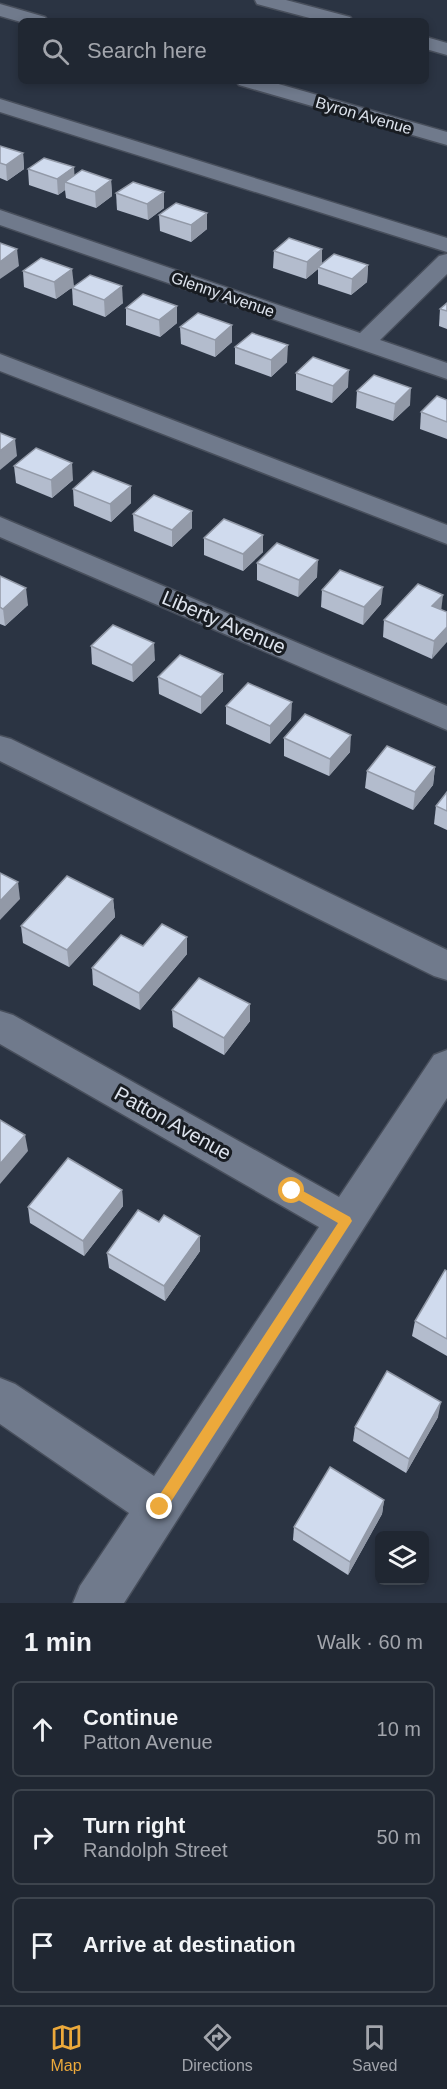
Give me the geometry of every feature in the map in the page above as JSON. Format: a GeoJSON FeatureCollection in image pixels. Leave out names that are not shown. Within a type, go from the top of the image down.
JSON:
{"type":"FeatureCollection","features":[{"type":"Feature","properties":{"kind":"street"},"geometry":{"type":"LineString","coordinates":[[264,0],[332,18]]}},
{"type":"Feature","properties":{"kind":"street"},"geometry":{"type":"LineString","coordinates":[[0,10],[28,18]]}},
{"type":"Feature","properties":{"kind":"street"},"geometry":{"type":"LineString","coordinates":[[429,44],[447,48]]}},
{"type":"Feature","properties":{"kind":"street","name":"Byron Avenue"},"geometry":{"type":"LineString","coordinates":[[256,84],[447,139]]}},
{"type":"Feature","properties":{"kind":"street"},"geometry":{"type":"LineString","coordinates":[[0,105],[447,245]]}},
{"type":"Feature","properties":{"kind":"street","name":"Glenny Avenue"},"geometry":{"type":"LineString","coordinates":[[0,217],[447,371]]}},
{"type":"Feature","properties":{"kind":"street"},"geometry":{"type":"LineString","coordinates":[[363,343],[447,261]]}},
{"type":"Feature","properties":{"kind":"street"},"geometry":{"type":"LineString","coordinates":[[0,362],[447,535]]}},
{"type":"Feature","properties":{"kind":"street","name":"Liberty Avenue"},"geometry":{"type":"LineString","coordinates":[[0,526],[447,719]]}},
{"type":"Feature","properties":{"kind":"street"},"geometry":{"type":"LineString","coordinates":[[0,747],[447,966]]}},
{"type":"Feature","properties":{"kind":"street","name":"Patton Avenue"},"geometry":{"type":"LineString","coordinates":[[0,1026],[346,1221]]}},
{"type":"Feature","properties":{"kind":"street"},"geometry":{"type":"LineString","coordinates":[[97,1603],[447,1066]]}},
{"type":"Feature","properties":{"kind":"street"},"geometry":{"type":"LineString","coordinates":[[0,1399],[160,1507]]}},
{"type":"Feature","properties":{"kind":"building"},"geometry":{"type":"Polygon","coordinates":[[[0,146],[23,153],[6,165],[0,163],[0,146]]]}},
{"type":"Feature","properties":{"kind":"building"},"geometry":{"type":"Polygon","coordinates":[[[44,158],[74,167],[57,179],[28,169],[44,158]]]}},
{"type":"Feature","properties":{"kind":"building"},"geometry":{"type":"Polygon","coordinates":[[[82,170],[111,180],[95,192],[65,182],[82,170]]]}},
{"type":"Feature","properties":{"kind":"building"},"geometry":{"type":"Polygon","coordinates":[[[133,182],[164,192],[147,204],[116,193],[133,182]]]}},
{"type":"Feature","properties":{"kind":"building"},"geometry":{"type":"Polygon","coordinates":[[[176,203],[207,213],[191,225],[159,215],[176,203]]]}},
{"type":"Feature","properties":{"kind":"building"},"geometry":{"type":"Polygon","coordinates":[[[289,238],[322,249],[307,262],[274,251],[289,238]]]}},
{"type":"Feature","properties":{"kind":"building"},"geometry":{"type":"Polygon","coordinates":[[[0,243],[17,249],[0,262],[0,243]]]}},
{"type":"Feature","properties":{"kind":"building"},"geometry":{"type":"Polygon","coordinates":[[[334,254],[368,265],[352,279],[318,267],[334,254]]]}},
{"type":"Feature","properties":{"kind":"building"},"geometry":{"type":"Polygon","coordinates":[[[41,258],[72,269],[54,282],[23,271],[41,258]]]}},
{"type":"Feature","properties":{"kind":"building"},"geometry":{"type":"Polygon","coordinates":[[[90,275],[122,286],[104,300],[72,288],[90,275]]]}},
{"type":"Feature","properties":{"kind":"building"},"geometry":{"type":"Polygon","coordinates":[[[143,294],[177,306],[159,320],[126,308],[143,294]]]}},
{"type":"Feature","properties":{"kind":"building"},"geometry":{"type":"Polygon","coordinates":[[[447,303],[447,311],[440,309],[447,303]]]}},
{"type":"Feature","properties":{"kind":"building"},"geometry":{"type":"Polygon","coordinates":[[[198,313],[232,325],[215,340],[180,327],[198,313]]]}},
{"type":"Feature","properties":{"kind":"building"},"geometry":{"type":"Polygon","coordinates":[[[252,333],[288,345],[271,360],[235,347],[252,333]]]}},
{"type":"Feature","properties":{"kind":"building"},"geometry":{"type":"Polygon","coordinates":[[[313,357],[349,370],[333,386],[296,373],[313,357]]]}},
{"type":"Feature","properties":{"kind":"building"},"geometry":{"type":"Polygon","coordinates":[[[374,375],[411,388],[395,404],[357,391],[374,375]]]}},
{"type":"Feature","properties":{"kind":"building"},"geometry":{"type":"Polygon","coordinates":[[[437,396],[447,400],[447,422],[421,412],[437,396]]]}},
{"type":"Feature","properties":{"kind":"building"},"geometry":{"type":"Polygon","coordinates":[[[0,433],[15,439],[0,451],[0,433]]]}},
{"type":"Feature","properties":{"kind":"building"},"geometry":{"type":"Polygon","coordinates":[[[36,448],[72,463],[51,480],[14,466],[36,448]]]}},
{"type":"Feature","properties":{"kind":"building"},"geometry":{"type":"Polygon","coordinates":[[[93,471],[131,486],[110,504],[73,489],[93,471]]]}},
{"type":"Feature","properties":{"kind":"building"},"geometry":{"type":"Polygon","coordinates":[[[154,495],[192,511],[172,530],[133,514],[154,495]]]}},
{"type":"Feature","properties":{"kind":"building"},"geometry":{"type":"Polygon","coordinates":[[[224,519],[263,535],[243,554],[204,538],[224,519]]]}},
{"type":"Feature","properties":{"kind":"building"},"geometry":{"type":"Polygon","coordinates":[[[277,543],[318,560],[299,580],[257,563],[277,543]]]}},
{"type":"Feature","properties":{"kind":"building"},"geometry":{"type":"Polygon","coordinates":[[[340,570],[383,587],[364,607],[322,590],[340,570]]]}},
{"type":"Feature","properties":{"kind":"building"},"geometry":{"type":"Polygon","coordinates":[[[0,576],[26,588],[3,609],[0,607],[0,576]]]}},
{"type":"Feature","properties":{"kind":"building"},"geometry":{"type":"Polygon","coordinates":[[[418,584],[443,595],[432,606],[447,612],[447,627],[434,641],[384,620],[418,584]]]}},
{"type":"Feature","properties":{"kind":"building"},"geometry":{"type":"Polygon","coordinates":[[[113,625],[154,643],[132,665],[91,646],[113,625]]]}},
{"type":"Feature","properties":{"kind":"building"},"geometry":{"type":"Polygon","coordinates":[[[180,655],[223,674],[201,697],[158,677],[180,655]]]}},
{"type":"Feature","properties":{"kind":"building"},"geometry":{"type":"Polygon","coordinates":[[[248,683],[292,702],[270,726],[226,706],[248,683]]]}},
{"type":"Feature","properties":{"kind":"building"},"geometry":{"type":"Polygon","coordinates":[[[305,714],[351,735],[330,759],[284,738],[305,714]]]}},
{"type":"Feature","properties":{"kind":"building"},"geometry":{"type":"Polygon","coordinates":[[[387,746],[435,767],[415,792],[367,771],[387,746]]]}},
{"type":"Feature","properties":{"kind":"building"},"geometry":{"type":"Polygon","coordinates":[[[447,792],[447,811],[436,806],[447,792]]]}},
{"type":"Feature","properties":{"kind":"building"},"geometry":{"type":"Polygon","coordinates":[[[0,873],[18,882],[0,901],[0,873]]]}},
{"type":"Feature","properties":{"kind":"building"},"geometry":{"type":"Polygon","coordinates":[[[67,876],[113,899],[67,950],[21,926],[67,876]]]}},
{"type":"Feature","properties":{"kind":"building"},"geometry":{"type":"Polygon","coordinates":[[[162,924],[187,937],[139,993],[92,968],[121,935],[143,946],[162,924]]]}},
{"type":"Feature","properties":{"kind":"building"},"geometry":{"type":"Polygon","coordinates":[[[199,978],[250,1004],[224,1038],[172,1010],[199,978]]]}},
{"type":"Feature","properties":{"kind":"building"},"geometry":{"type":"Polygon","coordinates":[[[0,1120],[25,1135],[0,1164],[0,1120]]]}},
{"type":"Feature","properties":{"kind":"building"},"geometry":{"type":"Polygon","coordinates":[[[68,1158],[122,1190],[83,1241],[28,1207],[68,1158]]]}},
{"type":"Feature","properties":{"kind":"building"},"geometry":{"type":"Polygon","coordinates":[[[138,1210],[159,1222],[164,1215],[200,1236],[164,1286],[107,1253],[138,1210]]]}},
{"type":"Feature","properties":{"kind":"building"},"geometry":{"type":"Polygon","coordinates":[[[445,1270],[447,1271],[447,1339],[415,1321],[445,1270]]]}},
{"type":"Feature","properties":{"kind":"building"},"geometry":{"type":"Polygon","coordinates":[[[387,1371],[441,1402],[409,1459],[355,1427],[387,1371]]]}},
{"type":"Feature","properties":{"kind":"building"},"geometry":{"type":"Polygon","coordinates":[[[330,1467],[384,1500],[350,1562],[294,1527],[330,1467]]]}},
{"type":"Feature","properties":{"kind":"route"},"geometry":{"type":"LineString","coordinates":[[160,1507],[346,1221],[292,1191]]}}]}
